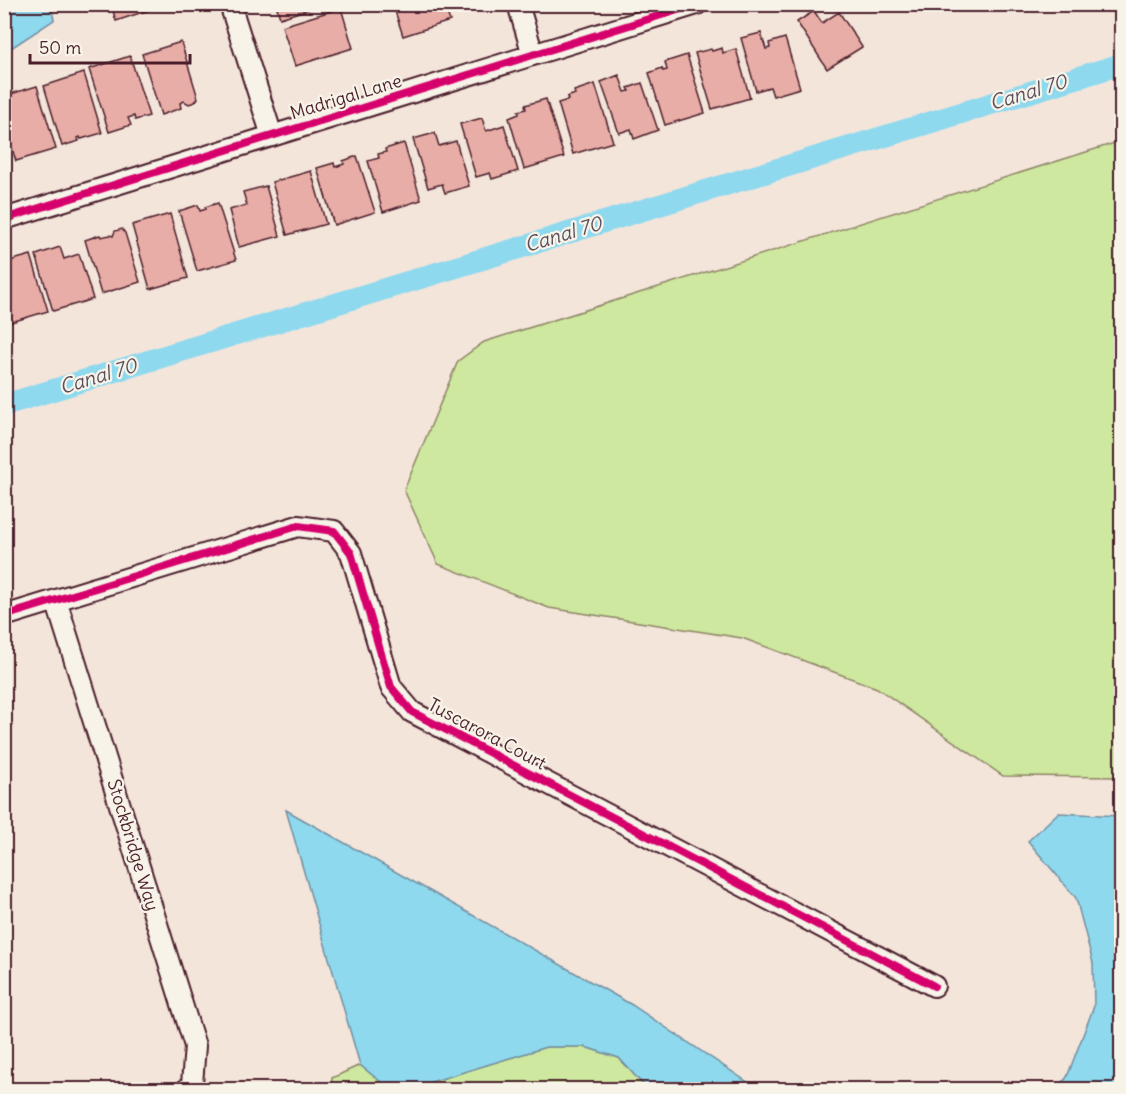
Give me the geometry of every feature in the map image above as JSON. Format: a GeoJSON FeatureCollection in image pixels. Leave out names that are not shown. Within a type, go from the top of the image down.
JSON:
{"type":"FeatureCollection","features":[{"type":"Feature","properties":{"kind":"street"},"geometry":{"type":"LineString","coordinates":[[230,4],[272,136]]}},
{"type":"Feature","properties":{"kind":"street"},"geometry":{"type":"LineString","coordinates":[[518,4],[533,55]]}},
{"type":"Feature","properties":{"kind":"street","name":"Madrigal Lane"},"geometry":{"type":"LineString","coordinates":[[4,219],[697,4]]}},
{"type":"Feature","properties":{"kind":"street","name":"Tuscarora Court"},"geometry":{"type":"LineString","coordinates":[[4,616],[298,526],[334,531],[351,553],[391,687],[412,712],[934,986]]}},
{"type":"Feature","properties":{"kind":"street","name":"Stockbridge Way"},"geometry":{"type":"LineString","coordinates":[[56,600],[195,1046],[192,1084],[186,1089]]}},
{"type":"Feature","properties":{"kind":"green space"},"geometry":{"type":"Polygon","coordinates":[[[1121,141],[1121,777],[1003,776],[877,688],[742,638],[549,608],[438,564],[404,490],[458,361],[484,342],[1121,141]]]}},
{"type":"Feature","properties":{"kind":"green space"},"geometry":{"type":"Polygon","coordinates":[[[546,1047],[585,1047],[619,1058],[647,1089],[331,1090],[332,1078],[360,1065],[386,1086],[421,1085],[546,1047]]]}},
{"type":"Feature","properties":{"kind":"water"},"geometry":{"type":"Polygon","coordinates":[[[5,4],[51,5],[54,20],[5,52],[5,4]]]}},
{"type":"Feature","properties":{"kind":"water"},"geometry":{"type":"Polygon","coordinates":[[[286,810],[632,1005],[758,1089],[647,1089],[619,1058],[585,1047],[546,1047],[421,1085],[386,1086],[360,1065],[286,810]]]}},
{"type":"Feature","properties":{"kind":"water"},"geometry":{"type":"Polygon","coordinates":[[[1058,813],[1121,816],[1121,1089],[1057,1089],[1067,1077],[1094,1006],[1093,963],[1076,898],[1028,841],[1058,813]]]}},
{"type":"Feature","properties":{"kind":"building"},"geometry":{"type":"Polygon","coordinates":[[[111,4],[164,4],[164,5],[116,21],[111,4]]]}},
{"type":"Feature","properties":{"kind":"building"},"geometry":{"type":"Polygon","coordinates":[[[276,4],[325,4],[280,18],[276,4]]]}},
{"type":"Feature","properties":{"kind":"building"},"geometry":{"type":"Polygon","coordinates":[[[404,4],[445,4],[441,6],[442,11],[446,10],[450,21],[403,36],[395,11],[405,8],[404,4]]]}},
{"type":"Feature","properties":{"kind":"building"},"geometry":{"type":"Polygon","coordinates":[[[341,8],[353,48],[295,66],[282,26],[341,8]]]}},
{"type":"Feature","properties":{"kind":"building"},"geometry":{"type":"Polygon","coordinates":[[[814,11],[822,23],[839,12],[862,47],[827,69],[797,22],[814,11]]]}},
{"type":"Feature","properties":{"kind":"building"},"geometry":{"type":"Polygon","coordinates":[[[761,33],[766,49],[770,48],[769,43],[785,38],[800,88],[773,96],[770,87],[756,91],[741,38],[761,33]]]}},
{"type":"Feature","properties":{"kind":"building"},"geometry":{"type":"Polygon","coordinates":[[[181,42],[198,98],[189,104],[184,101],[180,103],[181,108],[161,115],[142,54],[181,42]]]}},
{"type":"Feature","properties":{"kind":"building"},"geometry":{"type":"Polygon","coordinates":[[[722,48],[723,53],[736,49],[750,98],[712,109],[695,53],[722,48]]]}},
{"type":"Feature","properties":{"kind":"building"},"geometry":{"type":"Polygon","coordinates":[[[687,55],[705,113],[665,125],[649,73],[662,68],[663,71],[667,70],[665,62],[687,55]]]}},
{"type":"Feature","properties":{"kind":"building"},"geometry":{"type":"Polygon","coordinates":[[[130,56],[149,116],[135,120],[134,116],[128,118],[131,125],[109,132],[89,69],[130,56]]]}},
{"type":"Feature","properties":{"kind":"building"},"geometry":{"type":"Polygon","coordinates":[[[84,73],[102,133],[81,139],[80,137],[79,141],[62,146],[44,86],[84,73]]]}},
{"type":"Feature","properties":{"kind":"building"},"geometry":{"type":"Polygon","coordinates":[[[619,75],[625,92],[630,91],[628,88],[642,83],[658,130],[634,139],[631,129],[619,133],[601,82],[619,75]]]}},
{"type":"Feature","properties":{"kind":"building"},"geometry":{"type":"Polygon","coordinates":[[[595,84],[613,142],[573,154],[558,103],[568,100],[567,97],[575,94],[574,91],[595,84]]]}},
{"type":"Feature","properties":{"kind":"building"},"geometry":{"type":"Polygon","coordinates":[[[37,86],[56,149],[16,161],[4,123],[4,96],[37,86]]]}},
{"type":"Feature","properties":{"kind":"building"},"geometry":{"type":"Polygon","coordinates":[[[546,99],[564,157],[524,169],[509,118],[519,114],[518,111],[526,109],[525,105],[546,99]]]}},
{"type":"Feature","properties":{"kind":"building"},"geometry":{"type":"Polygon","coordinates":[[[482,118],[486,131],[504,125],[518,171],[492,179],[490,173],[476,177],[460,124],[482,118]]]}},
{"type":"Feature","properties":{"kind":"building"},"geometry":{"type":"Polygon","coordinates":[[[435,133],[439,146],[456,141],[469,186],[445,193],[442,184],[428,188],[413,139],[435,133]]]}},
{"type":"Feature","properties":{"kind":"building"},"geometry":{"type":"Polygon","coordinates":[[[404,143],[421,200],[383,212],[368,161],[379,158],[378,154],[386,152],[385,149],[404,143]]]}},
{"type":"Feature","properties":{"kind":"building"},"geometry":{"type":"Polygon","coordinates":[[[357,156],[375,212],[334,225],[317,168],[334,163],[335,167],[357,156]]]}},
{"type":"Feature","properties":{"kind":"building"},"geometry":{"type":"Polygon","coordinates":[[[311,171],[326,224],[287,235],[272,182],[311,171]]]}},
{"type":"Feature","properties":{"kind":"building"},"geometry":{"type":"Polygon","coordinates":[[[266,186],[280,236],[239,247],[229,210],[247,205],[243,192],[266,186]]]}},
{"type":"Feature","properties":{"kind":"building"},"geometry":{"type":"Polygon","coordinates":[[[218,203],[236,260],[197,271],[179,211],[198,205],[200,211],[218,203]]]}},
{"type":"Feature","properties":{"kind":"building"},"geometry":{"type":"Polygon","coordinates":[[[170,214],[188,278],[150,289],[132,225],[170,214]]]}},
{"type":"Feature","properties":{"kind":"building"},"geometry":{"type":"Polygon","coordinates":[[[122,229],[140,282],[101,294],[85,240],[100,235],[101,237],[113,236],[115,231],[122,229]]]}},
{"type":"Feature","properties":{"kind":"building"},"geometry":{"type":"Polygon","coordinates":[[[60,247],[64,259],[79,254],[93,299],[53,311],[36,255],[60,247]]]}},
{"type":"Feature","properties":{"kind":"building"},"geometry":{"type":"Polygon","coordinates":[[[31,255],[48,311],[8,323],[4,312],[4,268],[8,267],[6,262],[31,255]]]}},
{"type":"Feature","properties":{"kind":"waterway","name":"Canal 70"},"geometry":{"type":"LineString","coordinates":[[4,405],[1122,64]]}},
{"type":"Feature","properties":{"kind":"cycle path"},"geometry":{"type":"LineString","coordinates":[[4,219],[697,4]]}},
{"type":"Feature","properties":{"kind":"cycle path"},"geometry":{"type":"LineString","coordinates":[[4,616],[298,526],[334,531],[351,553],[391,687],[412,712],[934,986]]}}]}
